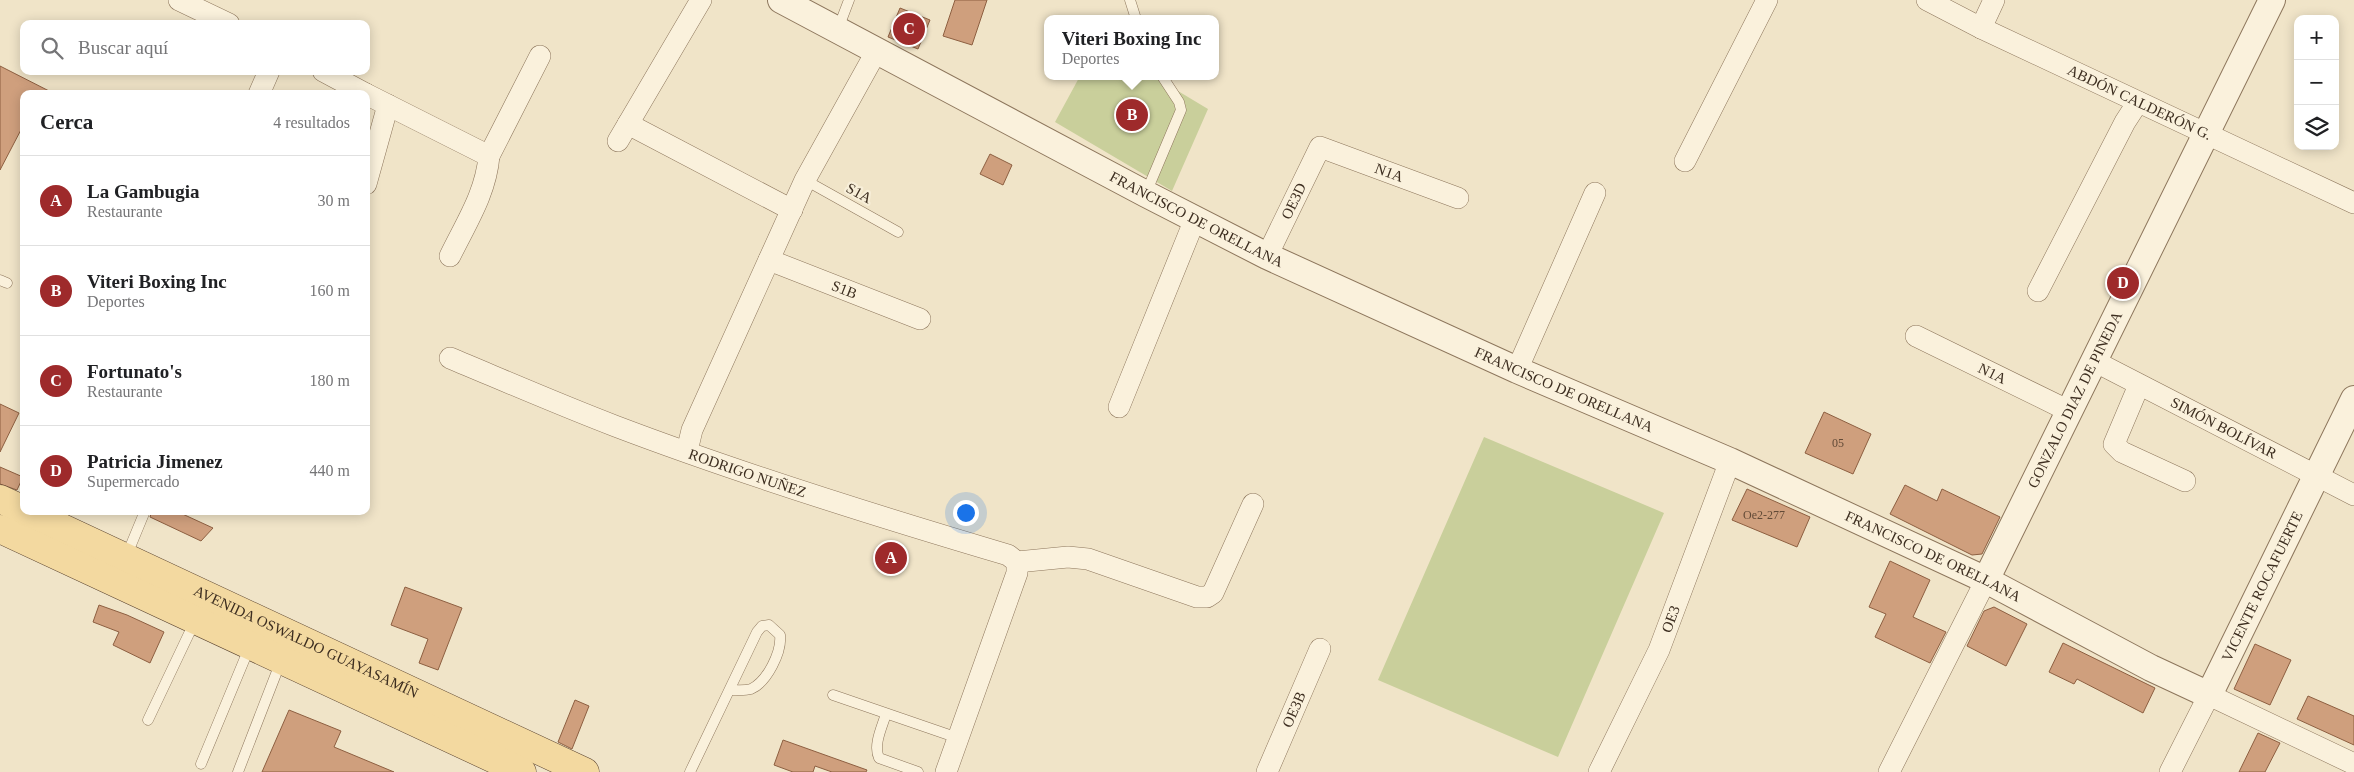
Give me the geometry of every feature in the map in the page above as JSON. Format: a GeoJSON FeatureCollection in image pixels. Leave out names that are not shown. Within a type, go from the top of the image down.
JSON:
{"type":"FeatureCollection","features":[{"type":"Feature","properties":{"kind":"main road","name":"AVENIDA OSWALDO GUAYASAMÍN"},"geometry":{"type":"LineString","coordinates":[[0,499],[20,509]]}},
{"type":"Feature","properties":{"kind":"main road","name":"AVENIDA OSWALDO GUAYASAMÍN"},"geometry":{"type":"LineString","coordinates":[[34,515],[585,772]]}},
{"type":"Feature","properties":{"kind":"main road","name":"AVENIDA OSWALDO GUAYASAMÍN"},"geometry":{"type":"LineString","coordinates":[[0,529],[522,772]]}},
{"type":"Feature","properties":{"kind":"street"},"geometry":{"type":"LineString","coordinates":[[179,0],[221,20]]}},
{"type":"Feature","properties":{"kind":"street"},"geometry":{"type":"LineString","coordinates":[[701,0],[623,133],[792,210]]}},
{"type":"Feature","properties":{"kind":"street","name":"FRANCISCO DE ORELLANA"},"geometry":{"type":"LineString","coordinates":[[783,0],[876,52],[1267,256],[1517,370],[1730,461],[1986,580],[2151,668],[2354,764]]}},
{"type":"Feature","properties":{"kind":"street"},"geometry":{"type":"LineString","coordinates":[[1686,161],[1767,0]]}},
{"type":"Feature","properties":{"kind":"street","name":"ABDÓN CALDERÓN G."},"geometry":{"type":"LineString","coordinates":[[1927,0],[1981,28],[2354,203]]}},
{"type":"Feature","properties":{"kind":"street"},"geometry":{"type":"LineString","coordinates":[[1981,28],[1994,0]]}},
{"type":"Feature","properties":{"kind":"street","name":"GONZALO DIAZ DE PINEDA"},"geometry":{"type":"LineString","coordinates":[[1889,772],[2094,361],[2204,133],[2272,0]]}},
{"type":"Feature","properties":{"kind":"street","name":"RODRIGO NUÑEZ"},"geometry":{"type":"LineString","coordinates":[[876,52],[805,180],[692,430],[687,451],[863,512],[1008,555],[1017,562]]}},
{"type":"Feature","properties":{"kind":"street"},"geometry":{"type":"LineString","coordinates":[[450,256],[483,189],[487,176],[489,156],[540,56]]}},
{"type":"Feature","properties":{"kind":"street"},"geometry":{"type":"LineString","coordinates":[[261,90],[267,75]]}},
{"type":"Feature","properties":{"kind":"street"},"geometry":{"type":"LineString","coordinates":[[330,75],[359,90]]}},
{"type":"Feature","properties":{"kind":"street"},"geometry":{"type":"LineString","coordinates":[[370,96],[489,156]]}},
{"type":"Feature","properties":{"kind":"street"},"geometry":{"type":"LineString","coordinates":[[2038,291],[2125,122],[2138,102]]}},
{"type":"Feature","properties":{"kind":"street"},"geometry":{"type":"LineString","coordinates":[[370,170],[388,105]]}},
{"type":"Feature","properties":{"kind":"street","name":"N1A"},"geometry":{"type":"LineString","coordinates":[[1320,147],[1458,198]]}},
{"type":"Feature","properties":{"kind":"street","name":"OE3D"},"geometry":{"type":"LineString","coordinates":[[1267,256],[1320,147]]}},
{"type":"Feature","properties":{"kind":"street"},"geometry":{"type":"LineString","coordinates":[[1517,370],[1595,193]]}},
{"type":"Feature","properties":{"kind":"street"},"geometry":{"type":"LineString","coordinates":[[1119,407],[1195,219]]}},
{"type":"Feature","properties":{"kind":"street","name":"S1B"},"geometry":{"type":"LineString","coordinates":[[769,260],[920,319]]}},
{"type":"Feature","properties":{"kind":"street","name":"N1A"},"geometry":{"type":"LineString","coordinates":[[1916,336],[2069,411]]}},
{"type":"Feature","properties":{"kind":"street"},"geometry":{"type":"LineString","coordinates":[[450,358],[615,426],[687,451]]}},
{"type":"Feature","properties":{"kind":"street","name":"SIMÓN BOLÍVAR"},"geometry":{"type":"LineString","coordinates":[[2094,361],[2354,495]]}},
{"type":"Feature","properties":{"kind":"street"},"geometry":{"type":"LineString","coordinates":[[2139,385],[2114,444],[2122,452],[2185,481]]}},
{"type":"Feature","properties":{"kind":"street","name":"VICENTE ROCAFUERTE"},"geometry":{"type":"LineString","coordinates":[[2170,772],[2354,399]]}},
{"type":"Feature","properties":{"kind":"street","name":"OE3"},"geometry":{"type":"LineString","coordinates":[[1599,772],[1659,650],[1730,461]]}},
{"type":"Feature","properties":{"kind":"street"},"geometry":{"type":"LineString","coordinates":[[946,772],[1017,573],[1017,562],[1068,557],[1088,559],[1198,597],[1207,597],[1213,593],[1253,504]]}},
{"type":"Feature","properties":{"kind":"street","name":"OE3B"},"geometry":{"type":"LineString","coordinates":[[1267,772],[1320,649]]}},
{"type":"Feature","properties":{"kind":"lane"},"geometry":{"type":"LineString","coordinates":[[837,31],[850,0]]}},
{"type":"Feature","properties":{"kind":"lane"},"geometry":{"type":"LineString","coordinates":[[1130,0],[1135,15]]}},
{"type":"Feature","properties":{"kind":"lane"},"geometry":{"type":"LineString","coordinates":[[1146,194],[1181,110],[1179,102],[1165,80]]}},
{"type":"Feature","properties":{"kind":"lane","name":"S1A"},"geometry":{"type":"LineString","coordinates":[[805,180],[898,232]]}},
{"type":"Feature","properties":{"kind":"lane"},"geometry":{"type":"LineString","coordinates":[[126,558],[143,515]]}},
{"type":"Feature","properties":{"kind":"lane"},"geometry":{"type":"LineString","coordinates":[[148,720],[196,620]]}},
{"type":"Feature","properties":{"kind":"lane"},"geometry":{"type":"LineString","coordinates":[[690,772],[731,690],[757,632],[762,626],[769,625],[780,635],[781,641],[774,662],[765,676],[752,688],[731,690]]}},
{"type":"Feature","properties":{"kind":"lane"},"geometry":{"type":"LineString","coordinates":[[201,764],[250,645]]}},
{"type":"Feature","properties":{"kind":"lane"},"geometry":{"type":"LineString","coordinates":[[238,772],[281,660]]}},
{"type":"Feature","properties":{"kind":"lane"},"geometry":{"type":"LineString","coordinates":[[833,694],[958,738]]}},
{"type":"Feature","properties":{"kind":"lane"},"geometry":{"type":"LineString","coordinates":[[886,714],[877,745],[876,752],[879,758],[918,772]]}},
{"type":"Feature","properties":{"kind":"green space"},"geometry":{"type":"Polygon","coordinates":[[[1078,80],[1160,80],[1208,109],[1172,191],[1055,122],[1078,80]]]}},
{"type":"Feature","properties":{"kind":"green space"},"geometry":{"type":"Polygon","coordinates":[[[1484,437],[1664,513],[1558,757],[1378,680],[1484,437]]]}},
{"type":"Feature","properties":{"kind":"building"},"geometry":{"type":"Polygon","coordinates":[[[955,0],[987,0],[972,45],[943,36],[955,0]]]}},
{"type":"Feature","properties":{"kind":"building"},"geometry":{"type":"Polygon","coordinates":[[[900,8],[930,20],[918,49],[888,37],[900,8]]]}},
{"type":"Feature","properties":{"kind":"building"},"geometry":{"type":"Polygon","coordinates":[[[0,66],[47,90],[20,90],[20,132],[0,170],[0,66]]]}},
{"type":"Feature","properties":{"kind":"building"},"geometry":{"type":"Polygon","coordinates":[[[990,154],[1012,165],[1003,185],[980,174],[990,154]]]}},
{"type":"Feature","properties":{"kind":"building"},"geometry":{"type":"Polygon","coordinates":[[[0,404],[19,413],[0,452],[0,404]]]}},
{"type":"Feature","properties":{"kind":"building"},"geometry":{"type":"Polygon","coordinates":[[[1824,412],[1871,434],[1853,474],[1805,453],[1824,412]]]}},
{"type":"Feature","properties":{"kind":"building"},"geometry":{"type":"Polygon","coordinates":[[[0,467],[20,476],[20,484],[17,490],[0,484],[0,467]]]}},
{"type":"Feature","properties":{"kind":"building"},"geometry":{"type":"Polygon","coordinates":[[[1905,485],[1937,501],[1942,489],[2000,517],[1982,554],[1972,555],[1890,514],[1905,485]]]}},
{"type":"Feature","properties":{"kind":"building"},"geometry":{"type":"Polygon","coordinates":[[[1747,489],[1810,517],[1797,547],[1732,520],[1747,489]]]}},
{"type":"Feature","properties":{"kind":"building"},"geometry":{"type":"Polygon","coordinates":[[[151,515],[185,515],[213,528],[201,541],[150,517],[151,515]]]}},
{"type":"Feature","properties":{"kind":"building"},"geometry":{"type":"Polygon","coordinates":[[[1890,561],[1930,580],[1913,617],[1946,632],[1930,663],[1875,637],[1886,614],[1869,607],[1890,561]]]}},
{"type":"Feature","properties":{"kind":"building"},"geometry":{"type":"Polygon","coordinates":[[[405,587],[462,608],[438,670],[419,663],[428,639],[391,625],[405,587]]]}},
{"type":"Feature","properties":{"kind":"building"},"geometry":{"type":"Polygon","coordinates":[[[99,605],[127,615],[164,632],[150,663],[113,645],[119,632],[93,622],[99,605]]]}},
{"type":"Feature","properties":{"kind":"building"},"geometry":{"type":"Polygon","coordinates":[[[1994,607],[2027,624],[2006,666],[1967,646],[1984,611],[1994,607]]]}},
{"type":"Feature","properties":{"kind":"building"},"geometry":{"type":"Polygon","coordinates":[[[2063,643],[2155,688],[2143,713],[2077,679],[2074,684],[2049,672],[2063,643]]]}},
{"type":"Feature","properties":{"kind":"building"},"geometry":{"type":"Polygon","coordinates":[[[2255,644],[2291,660],[2270,705],[2234,689],[2255,644]]]}},
{"type":"Feature","properties":{"kind":"building"},"geometry":{"type":"Polygon","coordinates":[[[2308,696],[2354,716],[2354,745],[2297,719],[2308,696]]]}},
{"type":"Feature","properties":{"kind":"building"},"geometry":{"type":"Polygon","coordinates":[[[575,700],[589,706],[572,749],[558,742],[575,700]]]}},
{"type":"Feature","properties":{"kind":"building"},"geometry":{"type":"Polygon","coordinates":[[[289,710],[341,731],[334,747],[394,772],[262,772],[289,710]]]}},
{"type":"Feature","properties":{"kind":"building"},"geometry":{"type":"Polygon","coordinates":[[[2258,733],[2280,743],[2265,772],[2239,772],[2258,733]]]}},
{"type":"Feature","properties":{"kind":"building"},"geometry":{"type":"Polygon","coordinates":[[[783,740],[867,770],[866,772],[832,772],[815,766],[813,772],[793,772],[774,765],[783,740]]]}},
{"type":"Feature","properties":{"kind":"place","name":"Fortunato's"},"geometry":{"type":"Point","coordinates":[909,29]}},
{"type":"Feature","properties":{"kind":"place","name":"Viteri Boxing Inc"},"geometry":{"type":"Point","coordinates":[1132,115]}},
{"type":"Feature","properties":{"kind":"place","name":"Patricia Jimenez"},"geometry":{"type":"Point","coordinates":[2123,283]}},
{"type":"Feature","properties":{"kind":"place","name":"La Gambugia"},"geometry":{"type":"Point","coordinates":[891,558]}}]}
